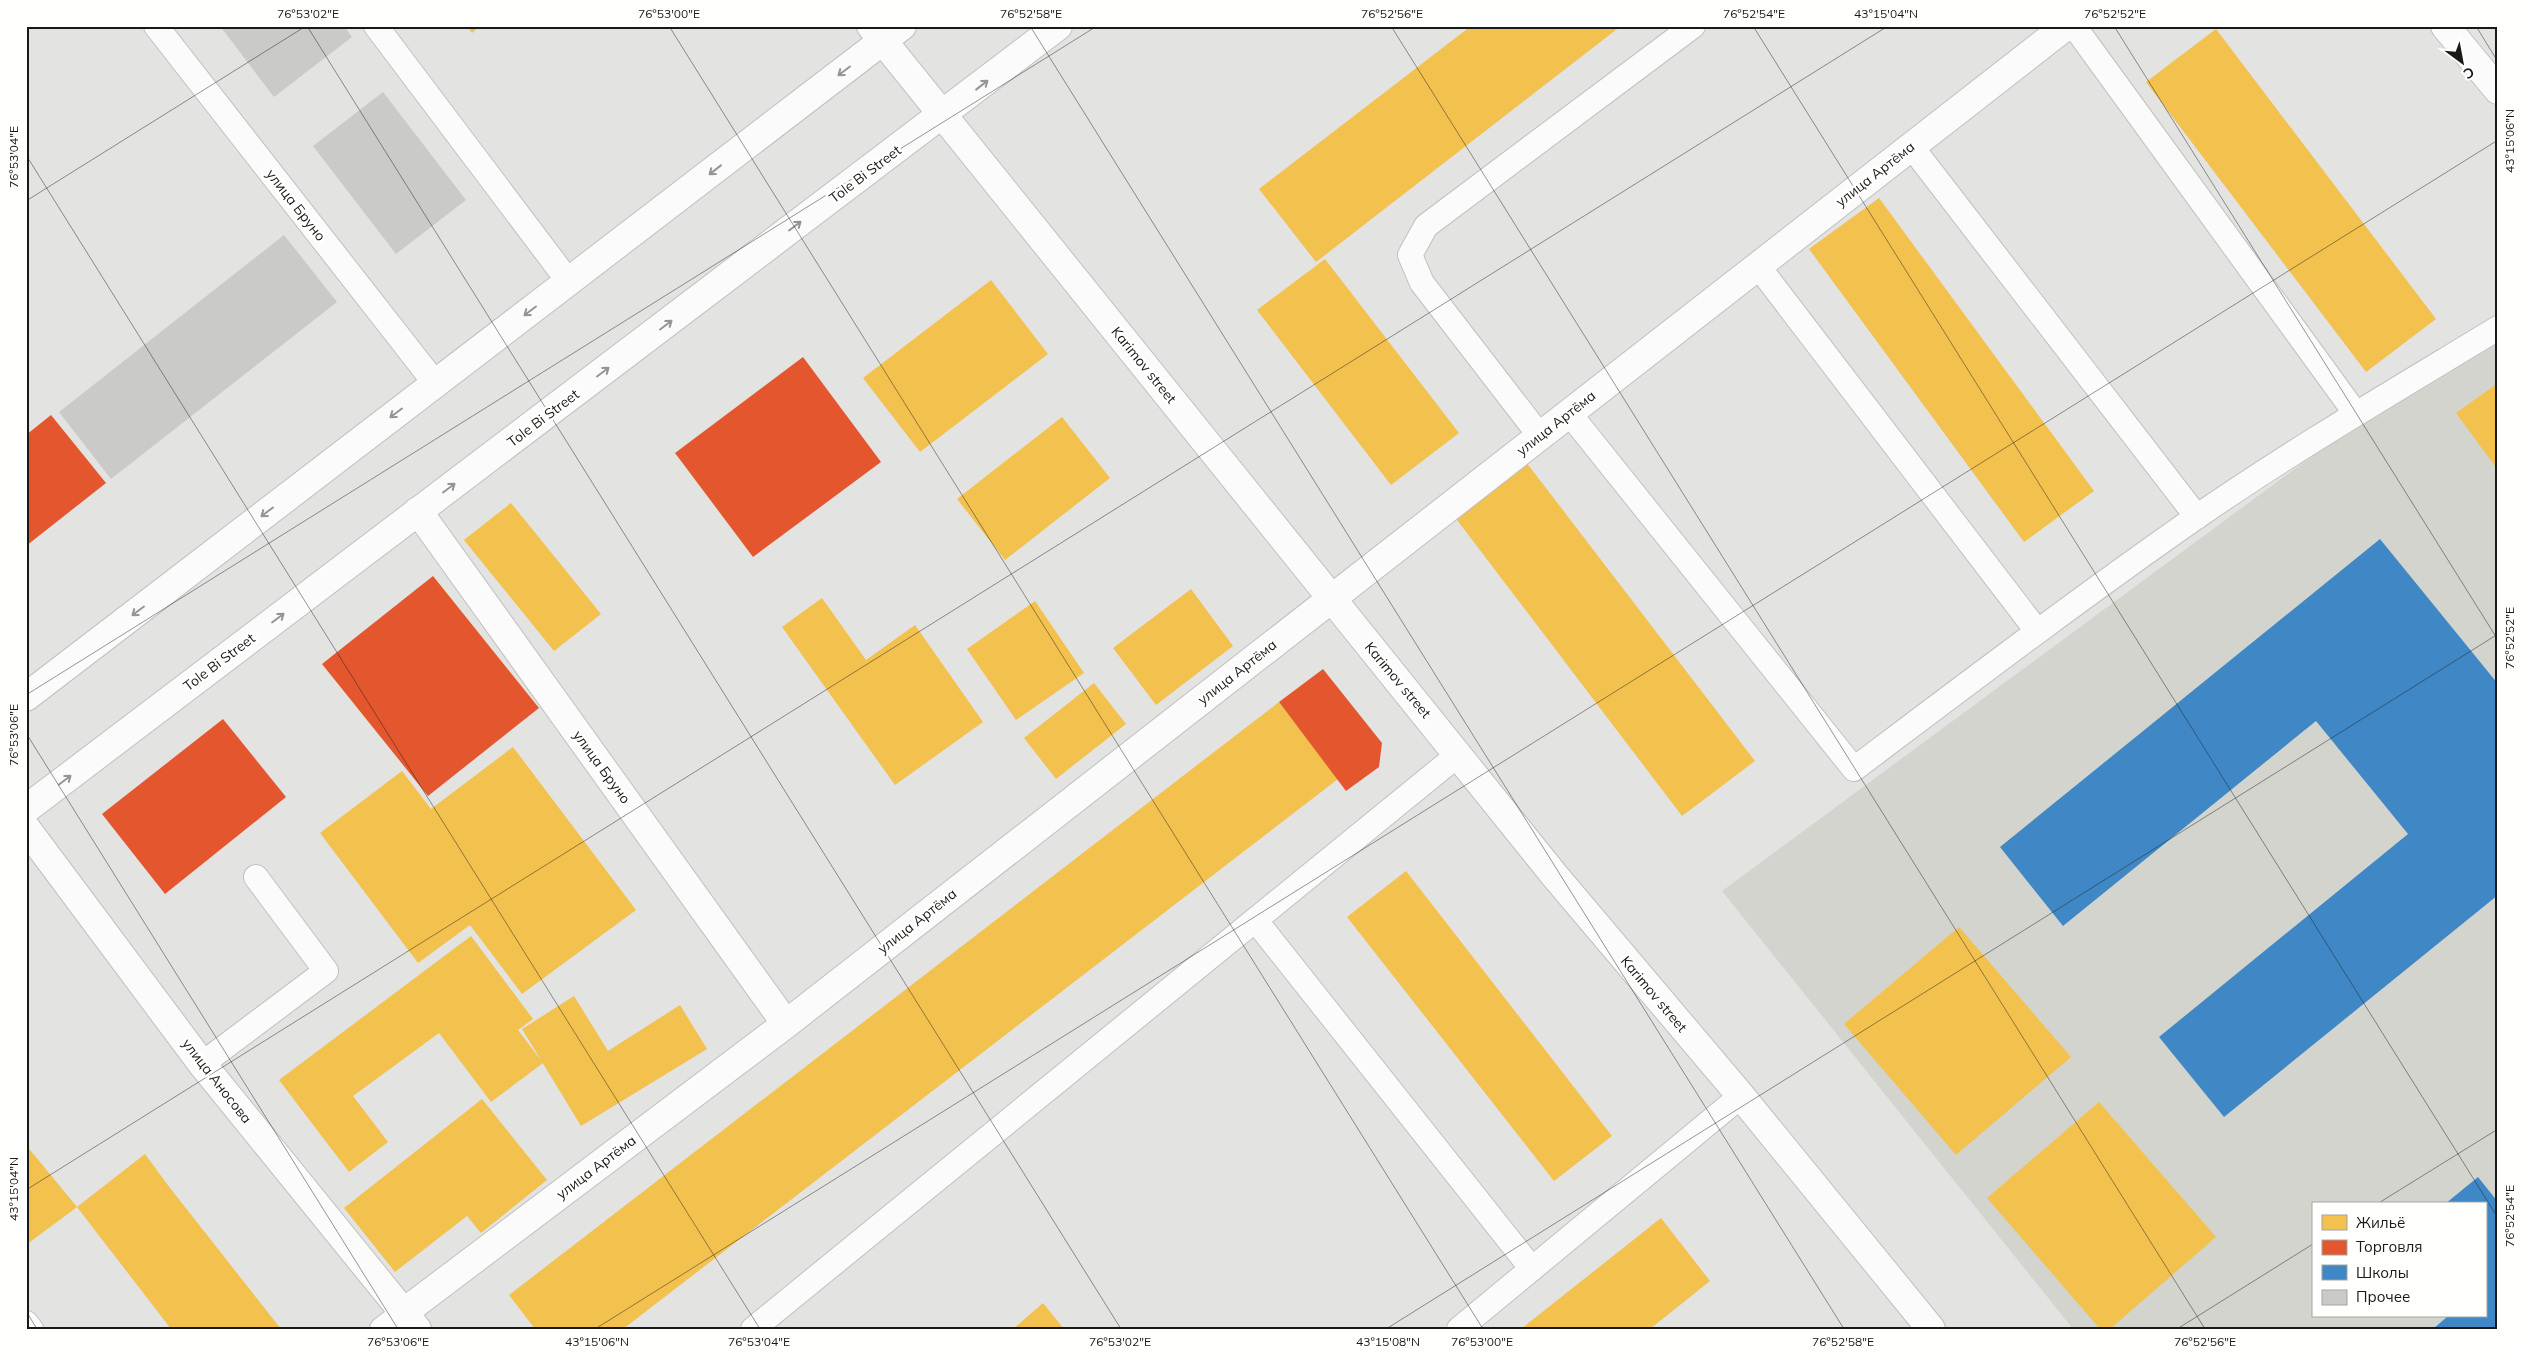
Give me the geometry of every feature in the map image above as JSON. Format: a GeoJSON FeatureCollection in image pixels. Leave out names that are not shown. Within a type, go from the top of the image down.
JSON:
{"type":"FeatureCollection","features":[{"type":"Feature","properties":{"kind":"street","name":"Tole Bi Street"},"geometry":{"type":"LineString","coordinates":[[26,809],[1058,26]]}},
{"type":"Feature","properties":{"kind":"street","name":"улица Артёма"},"geometry":{"type":"LineString","coordinates":[[401,1323],[2066,26]]}},
{"type":"Feature","properties":{"kind":"street"},"geometry":{"type":"LineString","coordinates":[[2444,26],[2498,90]]}},
{"type":"Feature","properties":{"kind":"street"},"geometry":{"type":"LineString","coordinates":[[26,697],[569,282],[885,31]]}},
{"type":"Feature","properties":{"kind":"street","name":"Karimov street"},"geometry":{"type":"LineString","coordinates":[[885,31],[944,114],[1330,599],[1459,754],[1555,876],[1741,1096],[1931,1329]]}},
{"type":"Feature","properties":{"kind":"street","name":"улица Бруно"},"geometry":{"type":"LineString","coordinates":[[418,511],[786,1024]]}},
{"type":"Feature","properties":{"kind":"street","name":"улица Аносова"},"geometry":{"type":"LineString","coordinates":[[26,828],[202,1064],[401,1323]]}},
{"type":"Feature","properties":{"kind":"lane","name":"улица Бруно"},"geometry":{"type":"LineString","coordinates":[[156,26],[435,384]]}},
{"type":"Feature","properties":{"kind":"lane"},"geometry":{"type":"LineString","coordinates":[[376,26],[569,282]]}},
{"type":"Feature","properties":{"kind":"lane"},"geometry":{"type":"LineString","coordinates":[[1540,436],[1422,282],[1410,255],[1426,226],[1693,26]]}},
{"type":"Feature","properties":{"kind":"lane"},"geometry":{"type":"LineString","coordinates":[[2074,26],[2356,414]]}},
{"type":"Feature","properties":{"kind":"lane"},"geometry":{"type":"LineString","coordinates":[[1911,146],[2197,517]]}},
{"type":"Feature","properties":{"kind":"lane"},"geometry":{"type":"LineString","coordinates":[[1758,266],[2037,631]]}},
{"type":"Feature","properties":{"kind":"lane"},"geometry":{"type":"LineString","coordinates":[[1569,413],[1854,769],[2037,631],[2197,517],[2356,414],[2498,328]]}},
{"type":"Feature","properties":{"kind":"lane"},"geometry":{"type":"LineString","coordinates":[[753,1329],[1459,754]]}},
{"type":"Feature","properties":{"kind":"lane"},"geometry":{"type":"LineString","coordinates":[[202,1064],[326,971],[256,877]]}},
{"type":"Feature","properties":{"kind":"lane"},"geometry":{"type":"LineString","coordinates":[[1256,921],[1532,1269]]}},
{"type":"Feature","properties":{"kind":"lane"},"geometry":{"type":"LineString","coordinates":[[1459,1329],[1741,1096]]}},
{"type":"Feature","properties":{"kind":"lane"},"geometry":{"type":"LineString","coordinates":[[26,1323],[31,1329]]}},
{"type":"Feature","properties":{"kind":"shaded area"},"geometry":{"type":"Polygon","coordinates":[[[2498,319],[2498,1329],[2073,1329],[1722,891],[2498,319]]]}},
{"type":"Feature","properties":{"kind":"building: Жильё"},"geometry":{"type":"Polygon","coordinates":[[[467,26],[480,26],[472,33],[467,26]]]}},
{"type":"Feature","properties":{"kind":"building: Жильё"},"geometry":{"type":"Polygon","coordinates":[[[1471,26],[1621,26],[1316,262],[1259,189],[1471,26]]]}},
{"type":"Feature","properties":{"kind":"building: Жильё"},"geometry":{"type":"Polygon","coordinates":[[[2216,29],[2436,319],[2366,372],[2146,82],[2216,29]]]}},
{"type":"Feature","properties":{"kind":"building: Жильё"},"geometry":{"type":"Polygon","coordinates":[[[1879,198],[2094,491],[2024,542],[1809,249],[1879,198]]]}},
{"type":"Feature","properties":{"kind":"building: Жильё"},"geometry":{"type":"Polygon","coordinates":[[[1325,259],[1459,433],[1391,485],[1257,310],[1325,259]]]}},
{"type":"Feature","properties":{"kind":"building: Жильё"},"geometry":{"type":"Polygon","coordinates":[[[991,280],[1048,354],[920,452],[863,378],[991,280]]]}},
{"type":"Feature","properties":{"kind":"building: Жильё"},"geometry":{"type":"Polygon","coordinates":[[[2498,383],[2498,470],[2456,413],[2498,383]]]}},
{"type":"Feature","properties":{"kind":"building: Жильё"},"geometry":{"type":"Polygon","coordinates":[[[1062,417],[1110,478],[1005,560],[957,499],[1062,417]]]}},
{"type":"Feature","properties":{"kind":"building: Жильё"},"geometry":{"type":"Polygon","coordinates":[[[1526,462],[1755,761],[1682,816],[1454,516],[1526,462]]]}},
{"type":"Feature","properties":{"kind":"building: Жильё"},"geometry":{"type":"Polygon","coordinates":[[[511,503],[601,614],[554,651],[464,540],[511,503]]]}},
{"type":"Feature","properties":{"kind":"building: Жильё"},"geometry":{"type":"Polygon","coordinates":[[[1191,589],[1233,646],[1156,705],[1113,648],[1191,589]]]}},
{"type":"Feature","properties":{"kind":"building: Жильё"},"geometry":{"type":"Polygon","coordinates":[[[822,598],[866,660],[915,625],[983,722],[895,785],[782,627],[822,598]]]}},
{"type":"Feature","properties":{"kind":"building: Жильё"},"geometry":{"type":"Polygon","coordinates":[[[1035,601],[1084,673],[1016,720],[967,649],[1035,601]]]}},
{"type":"Feature","properties":{"kind":"building: Жильё"},"geometry":{"type":"Polygon","coordinates":[[[1094,683],[1126,724],[1056,779],[1024,738],[1094,683]]]}},
{"type":"Feature","properties":{"kind":"building: Жильё"},"geometry":{"type":"Polygon","coordinates":[[[1279,702],[1338,779],[623,1329],[535,1329],[509,1295],[1279,702]]]}},
{"type":"Feature","properties":{"kind":"building: Жильё"},"geometry":{"type":"Polygon","coordinates":[[[513,747],[636,910],[522,994],[470,925],[418,963],[320,833],[402,771],[431,809],[513,747]]]}},
{"type":"Feature","properties":{"kind":"building: Жильё"},"geometry":{"type":"Polygon","coordinates":[[[1406,871],[1612,1136],[1554,1181],[1347,917],[1406,871]]]}},
{"type":"Feature","properties":{"kind":"building: Жильё"},"geometry":{"type":"Polygon","coordinates":[[[1959,927],[2071,1057],[1956,1155],[1844,1024],[1959,927]]]}},
{"type":"Feature","properties":{"kind":"building: Жильё"},"geometry":{"type":"Polygon","coordinates":[[[471,936],[533,1019],[518,1030],[543,1063],[491,1102],[439,1033],[353,1096],[388,1142],[349,1172],[279,1080],[471,936]]]}},
{"type":"Feature","properties":{"kind":"building: Жильё"},"geometry":{"type":"Polygon","coordinates":[[[574,996],[608,1051],[680,1005],[707,1049],[581,1126],[522,1029],[574,996]]]}},
{"type":"Feature","properties":{"kind":"building: Жильё"},"geometry":{"type":"Polygon","coordinates":[[[482,1099],[547,1180],[481,1233],[467,1216],[395,1272],[344,1208],[482,1099]]]}},
{"type":"Feature","properties":{"kind":"building: Жильё"},"geometry":{"type":"Polygon","coordinates":[[[2099,1102],[2216,1237],[2110,1329],[2100,1329],[1987,1198],[2099,1102]]]}},
{"type":"Feature","properties":{"kind":"building: Жильё"},"geometry":{"type":"Polygon","coordinates":[[[26,1145],[77,1207],[26,1245],[26,1145]]]}},
{"type":"Feature","properties":{"kind":"building: Жильё"},"geometry":{"type":"Polygon","coordinates":[[[145,1154],[281,1329],[171,1329],[77,1207],[145,1154]]]}},
{"type":"Feature","properties":{"kind":"building: Жильё"},"geometry":{"type":"Polygon","coordinates":[[[1661,1218],[1710,1281],[1650,1329],[1521,1329],[1661,1218]]]}},
{"type":"Feature","properties":{"kind":"building: Жильё"},"geometry":{"type":"Polygon","coordinates":[[[1043,1303],[1064,1329],[1013,1329],[1043,1303]]]}},
{"type":"Feature","properties":{"kind":"building: Торговля"},"geometry":{"type":"Polygon","coordinates":[[[803,357],[881,462],[753,557],[675,453],[803,357]]]}},
{"type":"Feature","properties":{"kind":"building: Торговля"},"geometry":{"type":"Polygon","coordinates":[[[51,415],[106,483],[26,546],[26,435],[51,415]]]}},
{"type":"Feature","properties":{"kind":"building: Торговля"},"geometry":{"type":"Polygon","coordinates":[[[433,576],[539,708],[428,796],[322,664],[433,576]]]}},
{"type":"Feature","properties":{"kind":"building: Торговля"},"geometry":{"type":"Polygon","coordinates":[[[1323,669],[1382,743],[1379,767],[1346,791],[1279,702],[1323,669]]]}},
{"type":"Feature","properties":{"kind":"building: Торговля"},"geometry":{"type":"Polygon","coordinates":[[[223,719],[286,797],[165,894],[102,814],[223,719]]]}},
{"type":"Feature","properties":{"kind":"building: Школы"},"geometry":{"type":"Polygon","coordinates":[[[2380,539],[2498,684],[2498,895],[2224,1117],[2159,1037],[2408,834],[2316,721],[2063,926],[2000,847],[2380,539]]]}},
{"type":"Feature","properties":{"kind":"building: Школы"},"geometry":{"type":"Polygon","coordinates":[[[2478,1177],[2498,1202],[2498,1329],[2433,1329],[2446,1318],[2486,1318],[2486,1202],[2447,1202],[2478,1177]]]}},
{"type":"Feature","properties":{"kind":"building: Прочее"},"geometry":{"type":"Polygon","coordinates":[[[220,26],[344,26],[352,37],[274,97],[220,26]]]}},
{"type":"Feature","properties":{"kind":"building: Прочее"},"geometry":{"type":"Polygon","coordinates":[[[383,92],[466,200],[396,254],[313,146],[383,92]]]}},
{"type":"Feature","properties":{"kind":"building: Прочее"},"geometry":{"type":"Polygon","coordinates":[[[284,235],[337,302],[111,479],[59,412],[284,235]]]}}]}
